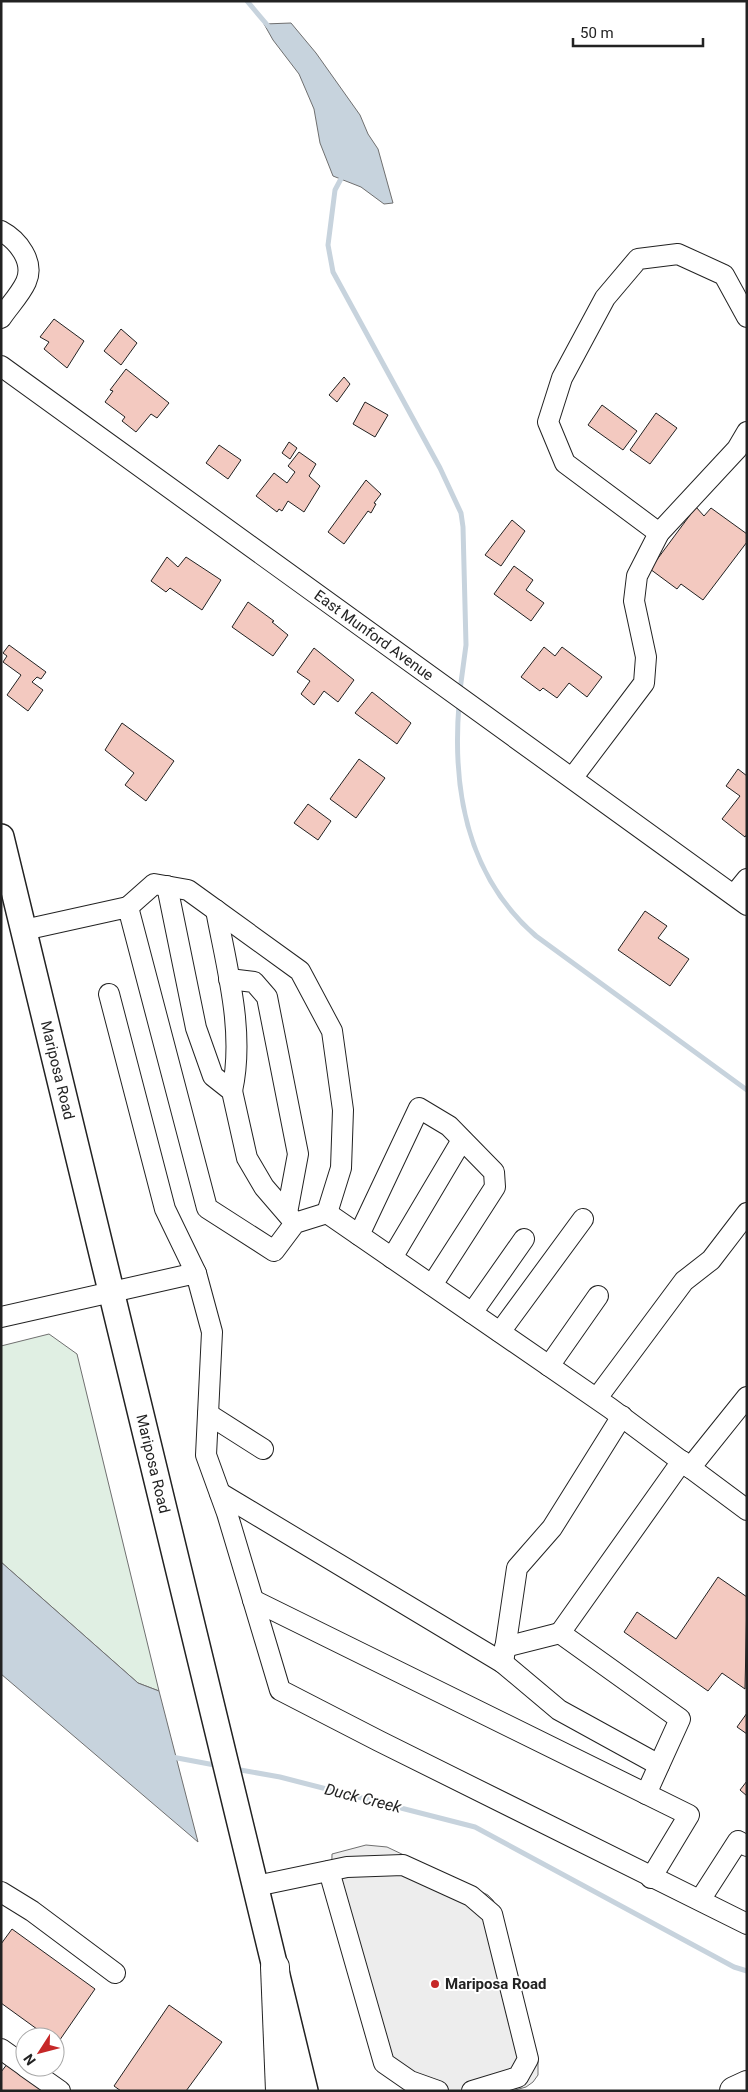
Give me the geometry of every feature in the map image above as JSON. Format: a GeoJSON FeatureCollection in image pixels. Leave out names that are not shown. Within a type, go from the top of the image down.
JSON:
{"type":"FeatureCollection","features":[{"type":"Feature","properties":{"kind":"highway"},"geometry":{"type":"LineString","coordinates":[[275,1968],[280,2091]]}},
{"type":"Feature","properties":{"kind":"highway"},"geometry":{"type":"LineString","coordinates":[[734,2091],[747,2085]]}},
{"type":"Feature","properties":{"kind":"main road","name":"Mariposa Road"},"geometry":{"type":"LineString","coordinates":[[1,837],[305,2091]]}},
{"type":"Feature","properties":{"kind":"street"},"geometry":{"type":"LineString","coordinates":[[1,231],[13,237],[28,258],[27,281],[1,318]]}},
{"type":"Feature","properties":{"kind":"street"},"geometry":{"type":"LineString","coordinates":[[659,534],[565,463],[548,422],[562,378],[605,298],[638,259],[678,254],[724,275],[747,317]]}},
{"type":"Feature","properties":{"kind":"street","name":"East Munford Avenue"},"geometry":{"type":"LineString","coordinates":[[1,366],[244,539],[740,900]]}},
{"type":"Feature","properties":{"kind":"street"},"geometry":{"type":"LineString","coordinates":[[572,777],[644,683],[646,657],[634,601],[636,576],[659,534],[737,450],[747,432]]}},
{"type":"Feature","properties":{"kind":"street"},"geometry":{"type":"LineString","coordinates":[[740,900],[747,879]]}},
{"type":"Feature","properties":{"kind":"street"},"geometry":{"type":"LineString","coordinates":[[24,930],[128,907],[154,884],[168,886],[188,890],[300,971],[332,1031],[342,1120],[341,1168],[327,1213]]}},
{"type":"Feature","properties":{"kind":"street"},"geometry":{"type":"LineString","coordinates":[[168,886],[196,1028],[213,1076],[232,1091]]}},
{"type":"Feature","properties":{"kind":"street"},"geometry":{"type":"LineString","coordinates":[[128,907],[207,1208],[274,1250],[291,1218],[298,1154],[267,996],[254,982],[229,979]]}},
{"type":"Feature","properties":{"kind":"street"},"geometry":{"type":"LineString","coordinates":[[216,910],[233,998],[237,1066],[232,1091],[247,1158],[264,1187],[291,1218]]}},
{"type":"Feature","properties":{"kind":"street"},"geometry":{"type":"LineString","coordinates":[[109,994],[165,1210],[196,1273],[212,1332],[206,1455],[220,1493],[280,1690],[651,1878],[746,1923]]}},
{"type":"Feature","properties":{"kind":"street"},"geometry":{"type":"LineString","coordinates":[[359,1235],[419,1108],[449,1126],[494,1172],[495,1187],[432,1285]]}},
{"type":"Feature","properties":{"kind":"street"},"geometry":{"type":"LineString","coordinates":[[392,1258],[462,1140]]}},
{"type":"Feature","properties":{"kind":"street"},"geometry":{"type":"LineString","coordinates":[[291,1218],[327,1213],[622,1416],[747,1510]]}},
{"type":"Feature","properties":{"kind":"street"},"geometry":{"type":"LineString","coordinates":[[596,1398],[684,1281],[711,1260],[747,1213]]}},
{"type":"Feature","properties":{"kind":"street"},"geometry":{"type":"LineString","coordinates":[[500,1332],[583,1219]]}},
{"type":"Feature","properties":{"kind":"street"},"geometry":{"type":"LineString","coordinates":[[472,1313],[524,1238]]}},
{"type":"Feature","properties":{"kind":"street"},"geometry":{"type":"LineString","coordinates":[[1,1317],[196,1273]]}},
{"type":"Feature","properties":{"kind":"street"},"geometry":{"type":"LineString","coordinates":[[550,1366],[598,1296]]}},
{"type":"Feature","properties":{"kind":"street"},"geometry":{"type":"LineString","coordinates":[[504,1655],[560,1633],[686,1465],[747,1398]]}},
{"type":"Feature","properties":{"kind":"street"},"geometry":{"type":"LineString","coordinates":[[208,1414],[263,1450]]}},
{"type":"Feature","properties":{"kind":"street"},"geometry":{"type":"LineString","coordinates":[[504,1655],[517,1568],[552,1528],[622,1416]]}},
{"type":"Feature","properties":{"kind":"street"},"geometry":{"type":"LineString","coordinates":[[220,1493],[504,1655],[559,1710],[659,1765]]}},
{"type":"Feature","properties":{"kind":"street"},"geometry":{"type":"LineString","coordinates":[[253,1600],[690,1815],[651,1878]]}},
{"type":"Feature","properties":{"kind":"street"},"geometry":{"type":"LineString","coordinates":[[560,1633],[680,1719],[646,1794]]}},
{"type":"Feature","properties":{"kind":"street"},"geometry":{"type":"LineString","coordinates":[[700,1900],[738,1841],[747,1846]]}},
{"type":"Feature","properties":{"kind":"street"},"geometry":{"type":"LineString","coordinates":[[256,1886],[347,1867],[404,1865],[472,1896],[492,1914],[528,2059],[518,2077],[472,2091]]}},
{"type":"Feature","properties":{"kind":"street"},"geometry":{"type":"LineString","coordinates":[[329,1871],[384,2063],[410,2081],[438,2091]]}},
{"type":"Feature","properties":{"kind":"street"},"geometry":{"type":"LineString","coordinates":[[1,1892],[32,1911],[115,1973]]}},
{"type":"Feature","properties":{"kind":"street"},"geometry":{"type":"LineString","coordinates":[[1,2049],[15,2059]]}},
{"type":"Feature","properties":{"kind":"street"},"geometry":{"type":"LineString","coordinates":[[40,2077],[60,2091]]}},
{"type":"Feature","properties":{"kind":"green space"},"geometry":{"type":"Polygon","coordinates":[[[49,1334],[77,1354],[159,1691],[138,1683],[1,1562],[1,1346],[49,1334]]]}},
{"type":"Feature","properties":{"kind":"shaded area"},"geometry":{"type":"Polygon","coordinates":[[[291,23],[316,53],[360,115],[368,134],[378,149],[393,203],[384,204],[361,187],[333,176],[320,143],[314,109],[299,74],[273,40],[264,24],[291,23]]]}},
{"type":"Feature","properties":{"kind":"shaded area"},"geometry":{"type":"Polygon","coordinates":[[[1,1562],[138,1683],[159,1691],[198,1842],[1,1674],[1,1562]]]}},
{"type":"Feature","properties":{"kind":"shaded area","name":"Mariposa Road"},"geometry":{"type":"Polygon","coordinates":[[[366,1845],[387,1847],[488,1895],[493,1900],[498,1910],[538,2059],[538,2075],[526,2087],[512,2091],[410,2091],[388,2078],[379,2070],[331,1904],[332,1854],[366,1845]]]}},
{"type":"Feature","properties":{"kind":"building"},"geometry":{"type":"Polygon","coordinates":[[[54,319],[84,341],[67,368],[44,349],[49,342],[40,337],[54,319]]]}},
{"type":"Feature","properties":{"kind":"building"},"geometry":{"type":"Polygon","coordinates":[[[121,329],[137,343],[121,365],[104,351],[121,329]]]}},
{"type":"Feature","properties":{"kind":"building"},"geometry":{"type":"Polygon","coordinates":[[[126,369],[169,403],[157,418],[151,414],[136,432],[122,421],[125,417],[105,402],[113,391],[110,390],[126,369]]]}},
{"type":"Feature","properties":{"kind":"building"},"geometry":{"type":"Polygon","coordinates":[[[344,377],[350,384],[337,402],[329,395],[344,377]]]}},
{"type":"Feature","properties":{"kind":"building"},"geometry":{"type":"Polygon","coordinates":[[[365,402],[388,415],[375,437],[353,424],[365,402]]]}},
{"type":"Feature","properties":{"kind":"building"},"geometry":{"type":"Polygon","coordinates":[[[602,405],[637,431],[623,450],[588,425],[602,405]]]}},
{"type":"Feature","properties":{"kind":"building"},"geometry":{"type":"Polygon","coordinates":[[[656,413],[677,428],[650,464],[630,450],[656,413]]]}},
{"type":"Feature","properties":{"kind":"building"},"geometry":{"type":"Polygon","coordinates":[[[289,442],[297,448],[290,459],[282,453],[289,442]]]}},
{"type":"Feature","properties":{"kind":"building"},"geometry":{"type":"Polygon","coordinates":[[[219,445],[241,460],[228,479],[206,463],[219,445]]]}},
{"type":"Feature","properties":{"kind":"building"},"geometry":{"type":"Polygon","coordinates":[[[299,452],[316,464],[309,476],[320,486],[304,512],[288,501],[282,511],[279,509],[277,512],[256,496],[274,473],[287,483],[295,472],[288,466],[299,452]]]}},
{"type":"Feature","properties":{"kind":"building"},"geometry":{"type":"Polygon","coordinates":[[[366,480],[381,494],[374,503],[376,504],[371,513],[368,511],[344,544],[328,532],[366,480]]]}},
{"type":"Feature","properties":{"kind":"building"},"geometry":{"type":"Polygon","coordinates":[[[696,507],[704,516],[711,508],[747,534],[747,542],[703,600],[681,584],[677,589],[650,569],[696,507]]]}},
{"type":"Feature","properties":{"kind":"building"},"geometry":{"type":"Polygon","coordinates":[[[512,520],[525,531],[501,566],[485,555],[512,520]]]}},
{"type":"Feature","properties":{"kind":"building"},"geometry":{"type":"Polygon","coordinates":[[[167,557],[178,567],[186,557],[221,580],[202,610],[170,588],[166,592],[151,581],[167,557]]]}},
{"type":"Feature","properties":{"kind":"building"},"geometry":{"type":"Polygon","coordinates":[[[514,566],[533,580],[526,590],[544,603],[531,621],[494,594],[514,566]]]}},
{"type":"Feature","properties":{"kind":"building"},"geometry":{"type":"Polygon","coordinates":[[[248,602],[274,621],[272,622],[288,635],[273,656],[232,627],[248,602]]]}},
{"type":"Feature","properties":{"kind":"building"},"geometry":{"type":"Polygon","coordinates":[[[9,645],[46,672],[41,679],[37,677],[32,682],[43,690],[28,711],[7,695],[21,675],[3,662],[7,656],[3,653],[9,645]]]}},
{"type":"Feature","properties":{"kind":"building"},"geometry":{"type":"Polygon","coordinates":[[[544,647],[555,656],[562,647],[602,677],[587,697],[569,683],[557,698],[543,688],[540,691],[521,677],[544,647]]]}},
{"type":"Feature","properties":{"kind":"building"},"geometry":{"type":"Polygon","coordinates":[[[314,648],[354,680],[338,702],[324,691],[314,705],[301,694],[310,681],[297,672],[314,648]]]}},
{"type":"Feature","properties":{"kind":"building"},"geometry":{"type":"Polygon","coordinates":[[[372,692],[411,723],[397,744],[355,713],[372,692]]]}},
{"type":"Feature","properties":{"kind":"building"},"geometry":{"type":"Polygon","coordinates":[[[122,723],[174,761],[146,801],[125,785],[134,773],[105,750],[122,723]]]}},
{"type":"Feature","properties":{"kind":"building"},"geometry":{"type":"Polygon","coordinates":[[[359,759],[385,778],[356,818],[330,799],[359,759]]]}},
{"type":"Feature","properties":{"kind":"building"},"geometry":{"type":"Polygon","coordinates":[[[738,769],[747,776],[747,834],[745,837],[722,819],[740,796],[726,786],[738,769]]]}},
{"type":"Feature","properties":{"kind":"building"},"geometry":{"type":"Polygon","coordinates":[[[308,804],[331,821],[318,840],[294,823],[308,804]]]}},
{"type":"Feature","properties":{"kind":"building"},"geometry":{"type":"Polygon","coordinates":[[[645,911],[667,926],[658,938],[689,959],[670,986],[618,950],[645,911]]]}},
{"type":"Feature","properties":{"kind":"building"},"geometry":{"type":"Polygon","coordinates":[[[718,1577],[747,1597],[745,1689],[722,1673],[708,1691],[624,1632],[637,1612],[676,1639],[718,1577]]]}},
{"type":"Feature","properties":{"kind":"building"},"geometry":{"type":"Polygon","coordinates":[[[747,1713],[747,1734],[737,1727],[747,1713]]]}},
{"type":"Feature","properties":{"kind":"building"},"geometry":{"type":"Polygon","coordinates":[[[747,1781],[747,1796],[740,1790],[747,1781]]]}},
{"type":"Feature","properties":{"kind":"building"},"geometry":{"type":"Polygon","coordinates":[[[12,1929],[95,1989],[65,2032],[65,2027],[34,2027],[1,2003],[1,1944],[12,1929]]]}},
{"type":"Feature","properties":{"kind":"building"},"geometry":{"type":"Polygon","coordinates":[[[169,2005],[222,2042],[186,2091],[121,2091],[114,2086],[169,2005]]]}},
{"type":"Feature","properties":{"kind":"building"},"geometry":{"type":"Polygon","coordinates":[[[8,2063],[15,2068],[15,2077],[28,2077],[43,2088],[41,2091],[1,2091],[1,2072],[8,2063]]]}},
{"type":"Feature","properties":{"kind":"waterway"},"geometry":{"type":"LineString","coordinates":[[247,1],[269,27]]}},
{"type":"Feature","properties":{"kind":"waterway"},"geometry":{"type":"LineString","coordinates":[[343,175],[335,190],[328,245],[333,272],[440,468],[461,513],[466,645],[460,690]]}},
{"type":"Feature","properties":{"kind":"waterway"},"geometry":{"type":"LineString","coordinates":[[459,704],[457,736],[458,769],[462,800],[469,830],[479,859],[494,887],[513,912],[536,936],[747,1090]]}},
{"type":"Feature","properties":{"kind":"waterway","name":"Duck Creek"},"geometry":{"type":"LineString","coordinates":[[172,1757],[220,1766]]}},
{"type":"Feature","properties":{"kind":"waterway","name":"Duck Creek"},"geometry":{"type":"LineString","coordinates":[[235,1769],[280,1777],[475,1827],[734,1967],[747,1971]]}},
{"type":"Feature","properties":{"kind":"place","name":"Mariposa Road"},"geometry":{"type":"Point","coordinates":[435,1984]}}]}
